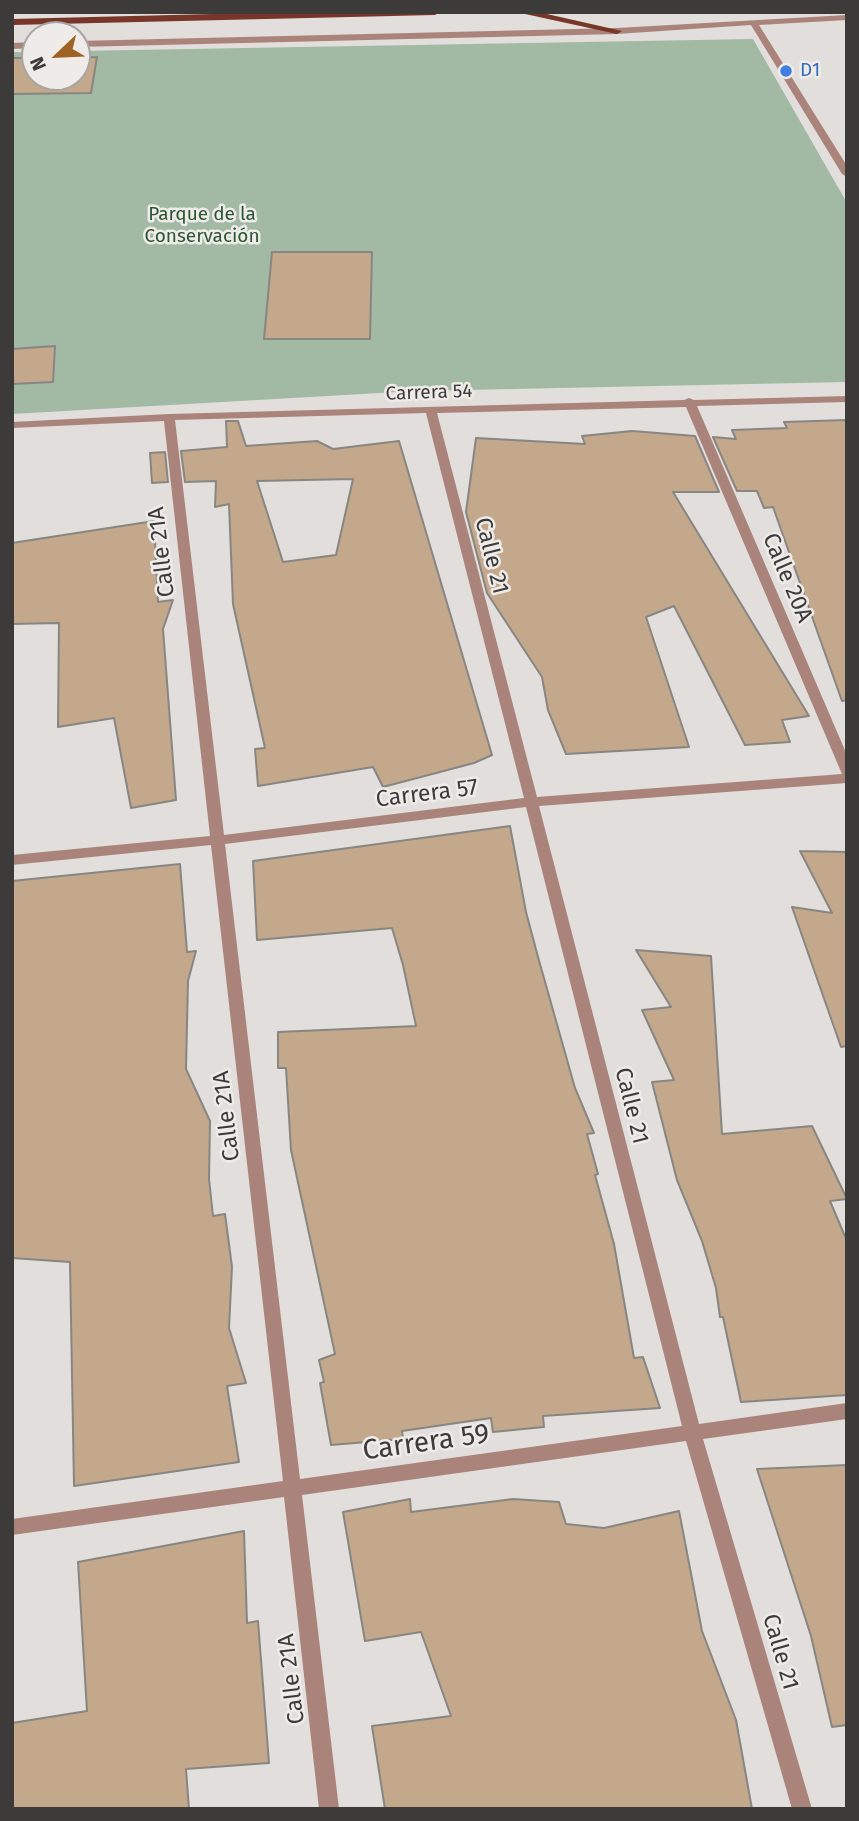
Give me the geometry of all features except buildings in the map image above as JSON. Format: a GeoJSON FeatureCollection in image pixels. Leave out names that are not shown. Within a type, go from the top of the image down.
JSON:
{"type":"FeatureCollection","features":[{"type":"Feature","properties":{"kind":"main road"},"geometry":{"type":"LineString","coordinates":[[12,22],[435,12]]}},
{"type":"Feature","properties":{"kind":"main road"},"geometry":{"type":"LineString","coordinates":[[521,12],[617,32]]}},
{"type":"Feature","properties":{"kind":"street"},"geometry":{"type":"LineString","coordinates":[[91,44],[617,32],[847,17]]}},
{"type":"Feature","properties":{"kind":"street"},"geometry":{"type":"LineString","coordinates":[[754,24],[843,161],[847,174]]}},
{"type":"Feature","properties":{"kind":"street","name":"Carrera 54"},"geometry":{"type":"LineString","coordinates":[[12,425],[169,417],[689,401],[847,399]]}},
{"type":"Feature","properties":{"kind":"street","name":"Calle 20A"},"geometry":{"type":"LineString","coordinates":[[689,401],[847,771]]}},
{"type":"Feature","properties":{"kind":"street","name":"Calle 21"},"geometry":{"type":"LineString","coordinates":[[431,410],[692,1434],[802,1809]]}},
{"type":"Feature","properties":{"kind":"street","name":"Calle 21A"},"geometry":{"type":"LineString","coordinates":[[169,417],[329,1809]]}},
{"type":"Feature","properties":{"kind":"street","name":"Carrera 57"},"geometry":{"type":"LineString","coordinates":[[12,860],[218,840],[530,803],[847,778]]}},
{"type":"Feature","properties":{"kind":"street","name":"Carrera 59"},"geometry":{"type":"LineString","coordinates":[[12,1527],[847,1411]]}},
{"type":"Feature","properties":{"kind":"green space","name":"Parque de la Conservación"},"geometry":{"type":"Polygon","coordinates":[[[753,39],[847,203],[847,382],[415,391],[12,414],[12,52],[21,52],[21,91],[91,91],[91,51],[753,39]]]}},
{"type":"Feature","properties":{"kind":"place","name":"D1"},"geometry":{"type":"Point","coordinates":[786,71]}}]}
